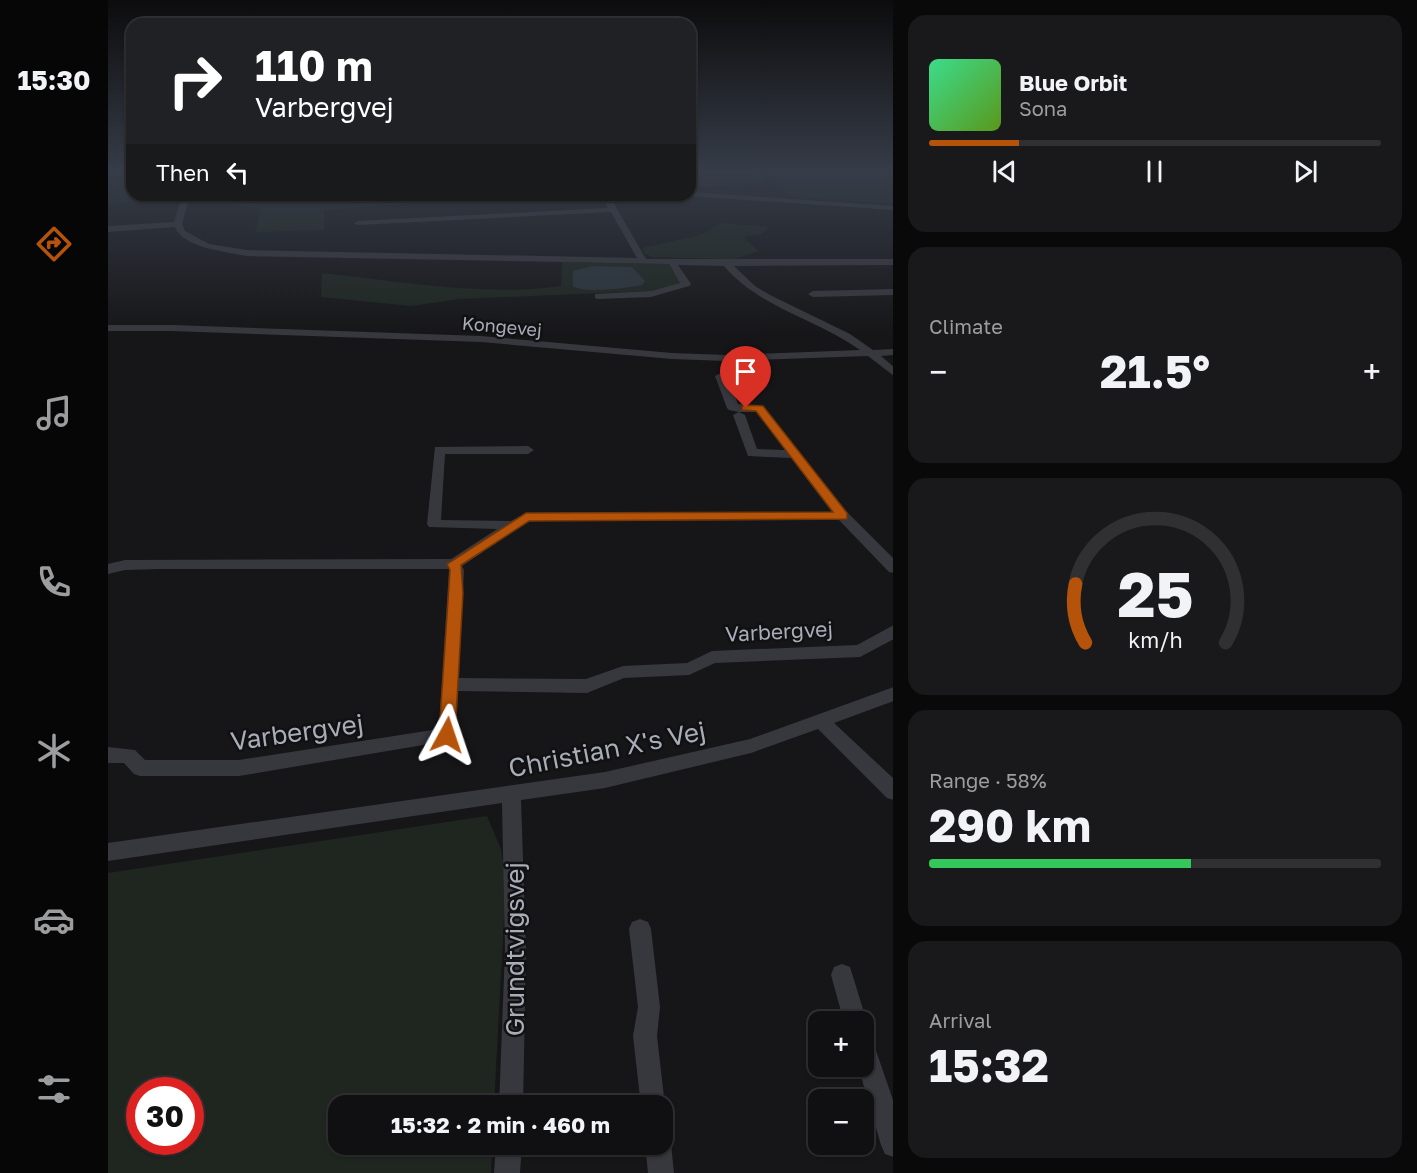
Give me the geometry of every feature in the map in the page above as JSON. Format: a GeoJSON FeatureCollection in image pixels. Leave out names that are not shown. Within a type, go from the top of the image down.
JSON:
{"type":"FeatureCollection","features":[{"type":"Feature","properties":{"kind":"street"},"geometry":{"type":"LineString","coordinates":[[108,229],[154,226]]}},
{"type":"Feature","properties":{"kind":"street"},"geometry":{"type":"LineString","coordinates":[[179,226],[181,232],[207,246],[246,252],[728,262],[893,262]]}},
{"type":"Feature","properties":{"kind":"street"},"geometry":{"type":"LineString","coordinates":[[621,226],[642,260]]}},
{"type":"Feature","properties":{"kind":"street"},"geometry":{"type":"LineString","coordinates":[[598,296],[651,294],[686,285],[671,261]]}},
{"type":"Feature","properties":{"kind":"street"},"geometry":{"type":"LineString","coordinates":[[728,262],[747,285],[845,336],[872,353],[893,372]]}},
{"type":"Feature","properties":{"kind":"street"},"geometry":{"type":"LineString","coordinates":[[813,294],[893,292]]}},
{"type":"Feature","properties":{"kind":"street","name":"Kongevej"},"geometry":{"type":"LineString","coordinates":[[108,328],[272,331],[481,339],[672,356],[726,358],[893,352]]}},
{"type":"Feature","properties":{"kind":"street"},"geometry":{"type":"LineString","coordinates":[[721,376],[733,408],[759,408],[843,516],[893,567]]}},
{"type":"Feature","properties":{"kind":"street"},"geometry":{"type":"LineString","coordinates":[[739,415],[752,453],[794,454]]}},
{"type":"Feature","properties":{"kind":"street"},"geometry":{"type":"LineString","coordinates":[[513,525],[434,524],[439,450],[528,450]]}},
{"type":"Feature","properties":{"kind":"street"},"geometry":{"type":"LineString","coordinates":[[108,569],[160,564],[454,564],[526,517],[843,516]]}},
{"type":"Feature","properties":{"kind":"street","name":"Varbergvej"},"geometry":{"type":"LineString","coordinates":[[108,755],[129,755],[140,768],[239,768],[447,735],[452,684],[457,570],[454,564]]}},
{"type":"Feature","properties":{"kind":"street","name":"Varbergvej"},"geometry":{"type":"LineString","coordinates":[[452,684],[587,686],[623,672],[689,669],[712,657],[860,651],[893,632]]}},
{"type":"Feature","properties":{"kind":"street","name":"Christian X's Vej"},"geometry":{"type":"LineString","coordinates":[[108,852],[605,780],[751,746],[893,694]]}},
{"type":"Feature","properties":{"kind":"street"},"geometry":{"type":"LineString","coordinates":[[822,722],[893,791]]}},
{"type":"Feature","properties":{"kind":"street","name":"Grundtvigsvej"},"geometry":{"type":"LineString","coordinates":[[511,793],[516,871],[517,975],[512,1095]]}},
{"type":"Feature","properties":{"kind":"street"},"geometry":{"type":"LineString","coordinates":[[640,929],[649,1007],[645,1036],[652,1095]]}},
{"type":"Feature","properties":{"kind":"street"},"geometry":{"type":"LineString","coordinates":[[842,975],[853,1011]]}},
{"type":"Feature","properties":{"kind":"street"},"geometry":{"type":"LineString","coordinates":[[873,1077],[893,1142]]}},
{"type":"Feature","properties":{"kind":"street"},"geometry":{"type":"LineString","coordinates":[[507,1173],[508,1155]]}},
{"type":"Feature","properties":{"kind":"street"},"geometry":{"type":"LineString","coordinates":[[659,1155],[661,1173]]}},
{"type":"Feature","properties":{"kind":"shaded area"},"geometry":{"type":"Polygon","coordinates":[[[257,226],[324,226],[324,230],[255,232],[257,226]]]}},
{"type":"Feature","properties":{"kind":"shaded area"},"geometry":{"type":"Polygon","coordinates":[[[717,226],[769,227],[761,234],[743,237],[759,251],[736,259],[652,257],[644,253],[642,248],[701,235],[717,226]]]}},
{"type":"Feature","properties":{"kind":"shaded area"},"geometry":{"type":"Polygon","coordinates":[[[562,262],[668,264],[680,281],[679,284],[649,291],[459,299],[411,306],[321,297],[322,273],[472,289],[532,289],[561,286],[562,262]]]}},
{"type":"Feature","properties":{"kind":"shaded area"},"geometry":{"type":"Polygon","coordinates":[[[593,266],[632,267],[645,281],[642,285],[606,290],[586,290],[573,286],[573,271],[593,266]]]}},
{"type":"Feature","properties":{"kind":"shaded area"},"geometry":{"type":"Polygon","coordinates":[[[487,816],[501,849],[506,882],[495,1095],[328,1095],[328,1155],[492,1155],[491,1173],[108,1173],[108,873],[487,816]]]}},
{"type":"Feature","properties":{"kind":"route"},"geometry":{"type":"LineString","coordinates":[[447,735],[452,684],[457,570],[454,564],[526,517],[843,516],[759,408],[746,408]]}}]}
